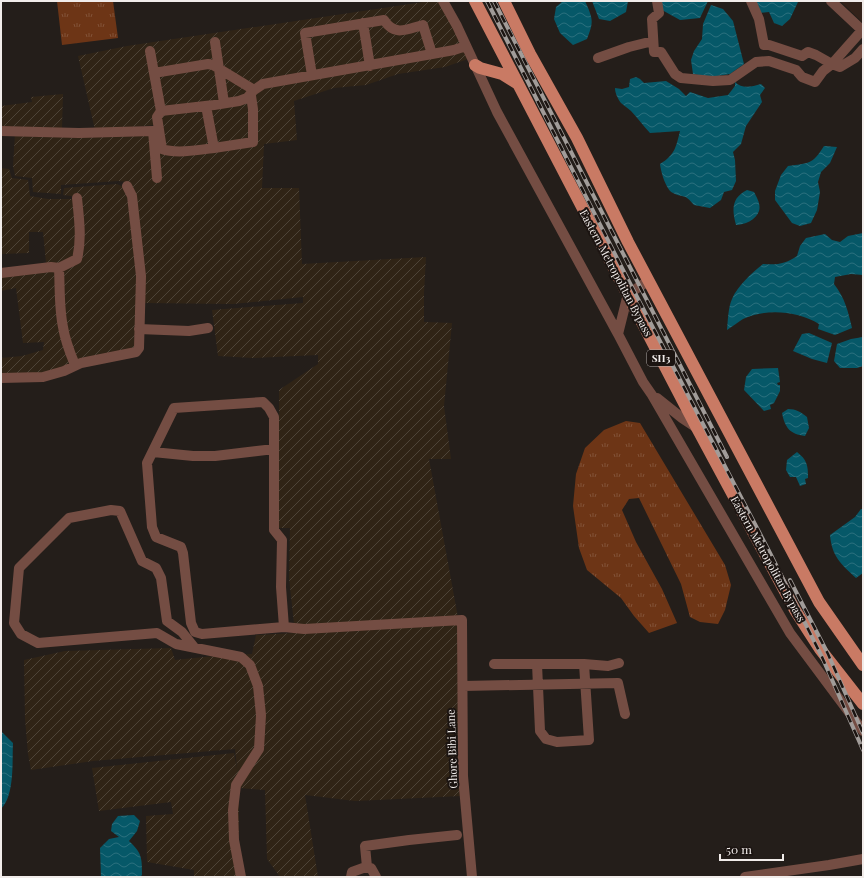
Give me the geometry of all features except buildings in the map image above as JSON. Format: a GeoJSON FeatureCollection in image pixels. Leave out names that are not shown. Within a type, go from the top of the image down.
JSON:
{"type":"FeatureCollection","features":[{"type":"Feature","properties":{"kind":"main road","name":"Eastern Metropolitan Bypass"},"geometry":{"type":"LineString","coordinates":[[476,1],[697,428],[795,610],[820,649],[863,704]]}},
{"type":"Feature","properties":{"kind":"main road","name":"SH3"},"geometry":{"type":"LineString","coordinates":[[504,1],[530,54],[577,138],[648,281],[819,602],[863,665]]}},
{"type":"Feature","properties":{"kind":"main road"},"geometry":{"type":"LineString","coordinates":[[475,65],[480,68],[502,74],[518,84]]}},
{"type":"Feature","properties":{"kind":"street"},"geometry":{"type":"LineString","coordinates":[[443,1],[466,46],[496,112],[643,382],[790,632],[863,731]]}},
{"type":"Feature","properties":{"kind":"street"},"geometry":{"type":"LineString","coordinates":[[657,1],[659,13],[652,18],[654,52],[661,52],[675,74],[681,78],[713,81],[730,80],[756,62],[769,61],[796,70],[802,77],[815,82],[823,71],[832,64],[863,29],[831,1]]}},
{"type":"Feature","properties":{"kind":"street"},"geometry":{"type":"LineString","coordinates":[[751,1],[759,19],[764,45],[769,45],[802,56],[808,52],[840,67],[855,58],[863,50]]}},
{"type":"Feature","properties":{"kind":"street"},"geometry":{"type":"LineString","coordinates":[[312,75],[302,29],[384,20],[395,31],[423,25],[432,54]]}},
{"type":"Feature","properties":{"kind":"street"},"geometry":{"type":"LineString","coordinates":[[362,23],[370,66]]}},
{"type":"Feature","properties":{"kind":"street"},"geometry":{"type":"LineString","coordinates":[[598,58],[629,47],[653,41]]}},
{"type":"Feature","properties":{"kind":"street"},"geometry":{"type":"LineString","coordinates":[[215,42],[224,103]]}},
{"type":"Feature","properties":{"kind":"street"},"geometry":{"type":"LineString","coordinates":[[161,111],[224,103],[247,98],[263,84],[370,66],[454,50],[466,46]]}},
{"type":"Feature","properties":{"kind":"street"},"geometry":{"type":"LineString","coordinates":[[150,51],[154,73],[161,111],[157,117],[162,149],[167,151],[192,151],[253,142],[252,93],[218,67],[208,64],[154,73]]}},
{"type":"Feature","properties":{"kind":"street"},"geometry":{"type":"LineString","coordinates":[[206,106],[214,148]]}},
{"type":"Feature","properties":{"kind":"street"},"geometry":{"type":"LineString","coordinates":[[1,131],[79,133],[153,131],[157,178]]}},
{"type":"Feature","properties":{"kind":"street"},"geometry":{"type":"LineString","coordinates":[[1,378],[43,377],[64,371],[81,363],[136,352],[139,348],[141,276],[132,196],[127,186]]}},
{"type":"Feature","properties":{"kind":"street"},"geometry":{"type":"LineString","coordinates":[[1,273],[51,267],[59,268],[77,259],[80,249],[80,225],[77,198]]}},
{"type":"Feature","properties":{"kind":"street"},"geometry":{"type":"LineString","coordinates":[[59,268],[60,304],[63,328],[75,365]]}},
{"type":"Feature","properties":{"kind":"street"},"geometry":{"type":"LineString","coordinates":[[618,334],[628,294],[648,281]]}},
{"type":"Feature","properties":{"kind":"street"},"geometry":{"type":"LineString","coordinates":[[139,329],[189,331],[208,328]]}},
{"type":"Feature","properties":{"kind":"street"},"geometry":{"type":"LineString","coordinates":[[652,395],[697,428]]}},
{"type":"Feature","properties":{"kind":"street"},"geometry":{"type":"LineString","coordinates":[[263,402],[269,408],[274,417],[274,449],[274,530],[282,540],[281,587],[284,627],[202,634],[195,632],[192,624],[184,553],[181,547],[156,536],[152,526],[148,463],[174,408],[263,402]]}},
{"type":"Feature","properties":{"kind":"street"},"geometry":{"type":"LineString","coordinates":[[153,452],[193,456],[215,456],[274,449]]}},
{"type":"Feature","properties":{"kind":"street"},"geometry":{"type":"LineString","coordinates":[[194,647],[182,632],[167,621],[161,578],[156,568],[142,561],[120,511],[112,510],[69,518],[19,568],[14,623],[21,634],[38,643],[157,633],[176,644],[241,657],[250,665],[258,686],[261,715],[259,749],[236,785],[233,810],[234,840],[241,877]]}},
{"type":"Feature","properties":{"kind":"street","name":"Ghore Bibi Lane"},"geometry":{"type":"LineString","coordinates":[[284,627],[304,629],[462,620],[463,776],[472,877]]}},
{"type":"Feature","properties":{"kind":"street"},"geometry":{"type":"LineString","coordinates":[[157,633],[167,621]]}},
{"type":"Feature","properties":{"kind":"street"},"geometry":{"type":"LineString","coordinates":[[494,664],[584,664],[608,666],[619,663]]}},
{"type":"Feature","properties":{"kind":"street"},"geometry":{"type":"LineString","coordinates":[[537,664],[540,731],[546,740],[557,742],[589,740],[584,664]]}},
{"type":"Feature","properties":{"kind":"street"},"geometry":{"type":"LineString","coordinates":[[463,686],[618,684],[625,714]]}},
{"type":"Feature","properties":{"kind":"street"},"geometry":{"type":"LineString","coordinates":[[367,868],[365,846],[458,835]]}},
{"type":"Feature","properties":{"kind":"street"},"geometry":{"type":"LineString","coordinates":[[745,877],[863,859]]}},
{"type":"Feature","properties":{"kind":"street"},"geometry":{"type":"LineString","coordinates":[[352,877],[352,872],[367,868],[371,868],[376,877]]}},
{"type":"Feature","properties":{"kind":"shaded area"},"geometry":{"type":"Polygon","coordinates":[[[430,1],[440,1],[468,59],[445,67],[398,74],[366,85],[334,88],[294,101],[297,140],[264,144],[262,188],[299,188],[302,264],[426,257],[424,322],[452,323],[444,406],[451,459],[429,459],[459,623],[462,796],[355,801],[305,795],[318,877],[280,877],[267,859],[265,790],[239,788],[239,848],[244,877],[194,877],[194,870],[147,862],[146,816],[173,814],[171,802],[99,811],[92,768],[234,753],[237,769],[235,749],[93,761],[31,770],[25,719],[24,660],[65,651],[171,648],[175,660],[252,654],[256,635],[295,633],[289,578],[290,528],[279,528],[279,390],[318,364],[318,355],[253,358],[218,356],[212,310],[303,303],[303,297],[233,304],[142,303],[127,182],[118,181],[61,185],[61,194],[33,192],[32,178],[15,176],[13,166],[15,133],[151,133],[155,125],[95,130],[78,56],[127,46],[430,1]]]}},
{"type":"Feature","properties":{"kind":"shaded area"},"geometry":{"type":"Polygon","coordinates":[[[840,1],[863,1],[863,21],[862,22],[840,1]]]}},
{"type":"Feature","properties":{"kind":"shaded area"},"geometry":{"type":"Polygon","coordinates":[[[63,94],[62,128],[1,128],[1,106],[32,102],[31,97],[63,94]]]}},
{"type":"Feature","properties":{"kind":"shaded area"},"geometry":{"type":"Polygon","coordinates":[[[1,168],[9,169],[12,178],[28,180],[30,196],[48,199],[75,199],[77,245],[73,258],[58,266],[46,263],[43,232],[29,232],[29,253],[1,254],[1,168]]]}},
{"type":"Feature","properties":{"kind":"shaded area"},"geometry":{"type":"Polygon","coordinates":[[[117,184],[126,188],[138,276],[136,346],[132,350],[76,360],[68,342],[61,269],[79,261],[79,197],[63,195],[64,188],[117,184]]]}},
{"type":"Feature","properties":{"kind":"shaded area"},"geometry":{"type":"Polygon","coordinates":[[[51,269],[56,272],[73,363],[43,374],[1,375],[1,358],[22,356],[43,350],[44,342],[23,343],[16,288],[1,291],[1,276],[51,269]]]}},
{"type":"Feature","properties":{"kind":"green space"},"geometry":{"type":"Polygon","coordinates":[[[57,1],[113,1],[118,38],[62,45],[57,1]]]}},
{"type":"Feature","properties":{"kind":"green space"},"geometry":{"type":"Polygon","coordinates":[[[626,421],[640,423],[725,565],[731,585],[725,610],[718,624],[700,622],[690,617],[681,584],[639,498],[629,499],[622,510],[636,542],[662,589],[677,623],[649,633],[621,598],[587,570],[579,548],[573,506],[576,474],[585,448],[604,430],[626,421]]]}},
{"type":"Feature","properties":{"kind":"water"},"geometry":{"type":"Polygon","coordinates":[[[563,1],[585,1],[592,20],[587,39],[573,45],[560,33],[554,19],[556,7],[563,1]]]}},
{"type":"Feature","properties":{"kind":"water"},"geometry":{"type":"Polygon","coordinates":[[[592,1],[628,1],[626,12],[610,21],[599,19],[592,1]]]}},
{"type":"Feature","properties":{"kind":"water"},"geometry":{"type":"Polygon","coordinates":[[[660,1],[708,1],[700,18],[680,20],[662,10],[660,1]]]}},
{"type":"Feature","properties":{"kind":"water"},"geometry":{"type":"Polygon","coordinates":[[[755,1],[798,2],[790,19],[782,26],[774,23],[769,12],[759,13],[755,1]]]}},
{"type":"Feature","properties":{"kind":"water"},"geometry":{"type":"Polygon","coordinates":[[[711,5],[723,9],[733,21],[744,64],[730,74],[711,77],[693,74],[691,60],[694,51],[702,39],[703,24],[711,5]]]}},
{"type":"Feature","properties":{"kind":"water"},"geometry":{"type":"Polygon","coordinates":[[[636,77],[644,83],[666,81],[679,89],[686,96],[690,92],[708,98],[728,95],[735,86],[735,82],[741,86],[747,87],[761,84],[765,88],[760,95],[762,102],[746,126],[741,144],[733,152],[736,181],[732,190],[724,192],[721,200],[710,208],[694,205],[686,197],[677,195],[670,191],[666,185],[660,164],[672,154],[680,131],[650,133],[631,111],[621,103],[615,88],[622,89],[629,87],[630,79],[636,77]]]}},
{"type":"Feature","properties":{"kind":"water"},"geometry":{"type":"Polygon","coordinates":[[[824,146],[837,147],[830,163],[821,172],[818,182],[820,192],[817,210],[811,223],[800,226],[792,223],[775,200],[775,191],[781,175],[788,166],[813,160],[824,146]]]}},
{"type":"Feature","properties":{"kind":"water"},"geometry":{"type":"Polygon","coordinates":[[[747,190],[754,192],[759,203],[759,211],[755,217],[749,221],[736,225],[734,214],[735,201],[747,190]]]}},
{"type":"Feature","properties":{"kind":"water"},"geometry":{"type":"Polygon","coordinates":[[[863,233],[863,275],[851,274],[835,277],[834,284],[843,300],[852,328],[835,335],[818,329],[819,324],[802,316],[782,312],[772,312],[762,313],[743,319],[727,330],[728,314],[732,299],[738,289],[754,271],[763,264],[781,263],[793,259],[797,256],[800,246],[806,238],[825,234],[832,240],[840,242],[848,236],[863,233]]]}},
{"type":"Feature","properties":{"kind":"water"},"geometry":{"type":"Polygon","coordinates":[[[809,333],[832,343],[827,363],[812,359],[793,351],[802,334],[809,333]]]}},
{"type":"Feature","properties":{"kind":"water"},"geometry":{"type":"Polygon","coordinates":[[[863,337],[863,366],[857,368],[840,368],[834,361],[837,344],[863,337]]]}},
{"type":"Feature","properties":{"kind":"water"},"geometry":{"type":"Polygon","coordinates":[[[778,368],[780,382],[777,383],[780,385],[780,391],[774,403],[770,405],[771,409],[764,411],[744,390],[746,377],[752,369],[778,368]]]}},
{"type":"Feature","properties":{"kind":"water"},"geometry":{"type":"Polygon","coordinates":[[[788,409],[798,411],[807,417],[809,428],[805,436],[792,432],[785,423],[782,413],[788,409]]]}},
{"type":"Feature","properties":{"kind":"water"},"geometry":{"type":"Polygon","coordinates":[[[797,452],[805,460],[808,470],[808,478],[805,479],[806,484],[800,486],[796,477],[790,477],[786,470],[787,460],[797,452]]]}},
{"type":"Feature","properties":{"kind":"water"},"geometry":{"type":"Polygon","coordinates":[[[861,509],[863,509],[863,573],[856,578],[838,560],[831,543],[830,535],[855,517],[861,509]]]}},
{"type":"Feature","properties":{"kind":"water"},"geometry":{"type":"Polygon","coordinates":[[[1,731],[13,743],[11,787],[9,795],[1,809],[1,731]]]}},
{"type":"Feature","properties":{"kind":"water"},"geometry":{"type":"Polygon","coordinates":[[[134,815],[140,821],[137,831],[129,841],[139,853],[142,864],[142,875],[140,877],[101,877],[100,848],[109,839],[119,837],[111,831],[112,824],[118,816],[134,815]]]}},
{"type":"Feature","properties":{"kind":"railway"},"geometry":{"type":"LineString","coordinates":[[487,1],[622,268],[770,553],[822,657],[863,750]]}},
{"type":"Feature","properties":{"kind":"railway"},"geometry":{"type":"LineString","coordinates":[[494,1],[727,457]]}},
{"type":"Feature","properties":{"kind":"railway"},"geometry":{"type":"LineString","coordinates":[[790,580],[828,654],[863,733]]}}]}
